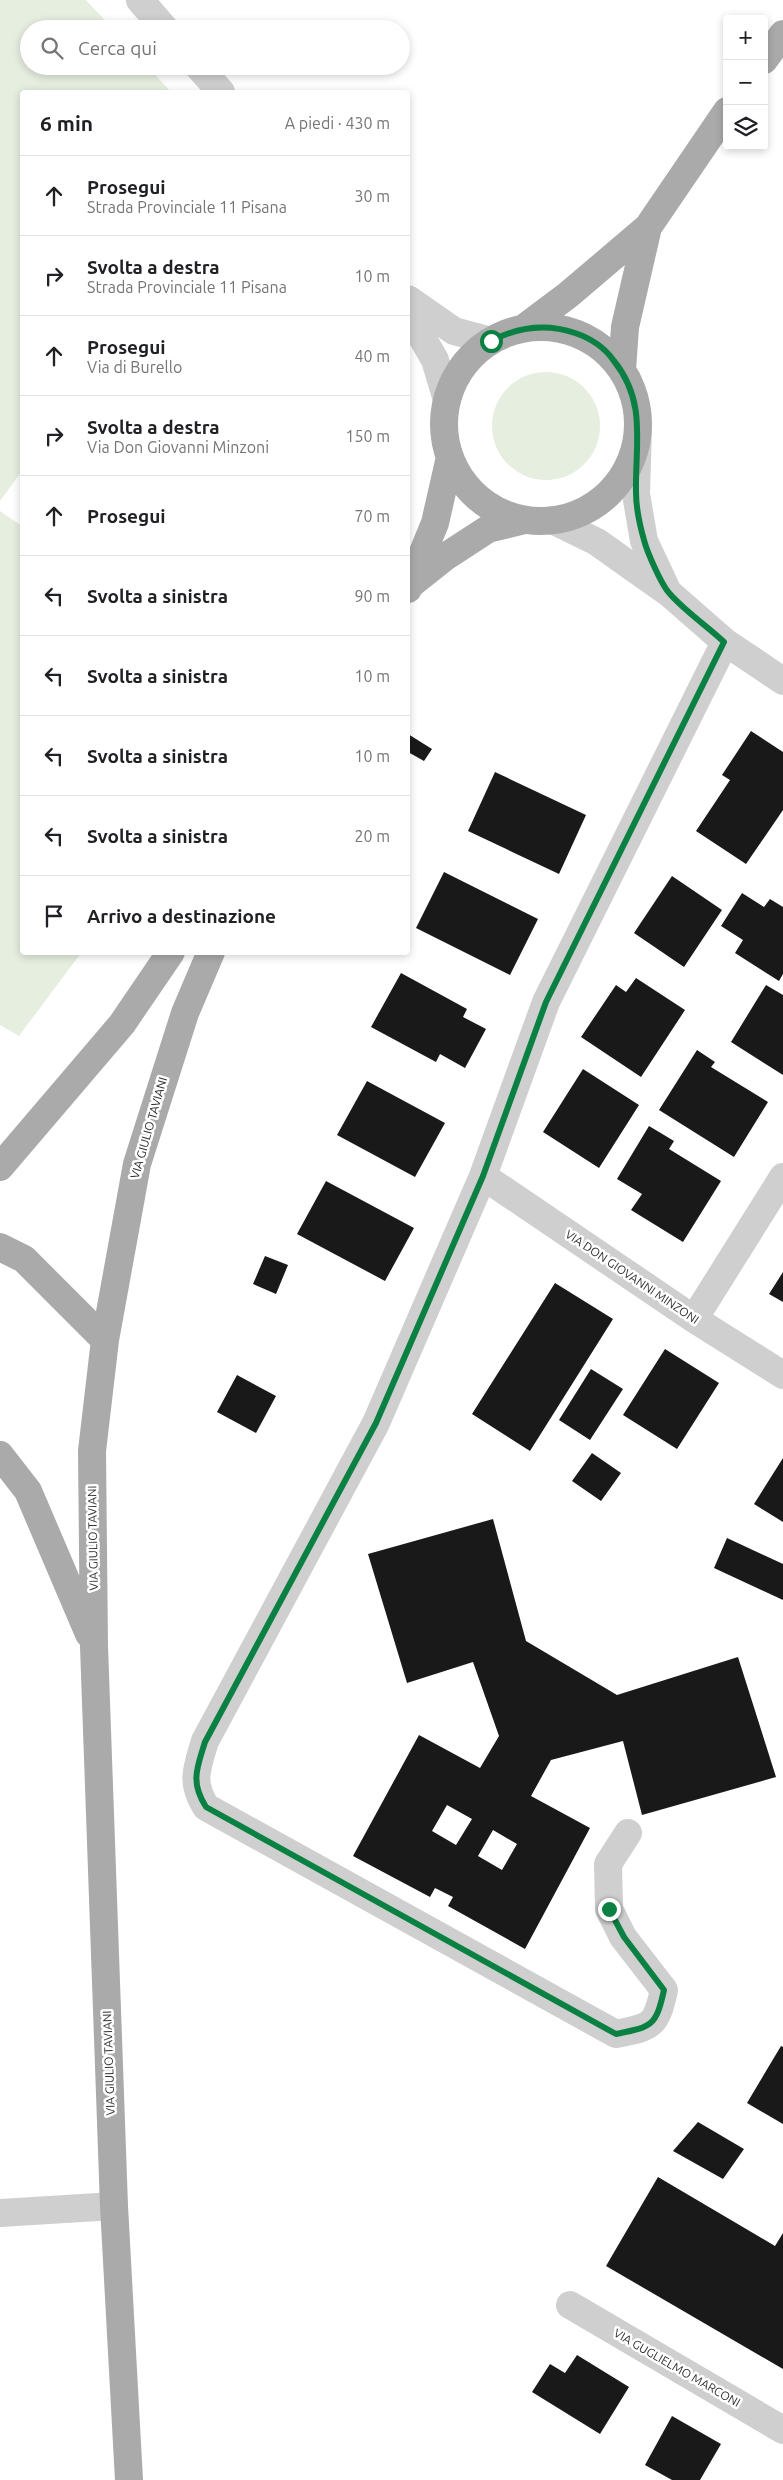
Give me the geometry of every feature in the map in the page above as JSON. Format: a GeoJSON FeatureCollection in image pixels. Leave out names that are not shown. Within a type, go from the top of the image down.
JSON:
{"type":"FeatureCollection","features":[{"type":"Feature","properties":{"kind":"main road"},"geometry":{"type":"LineString","coordinates":[[768,55],[783,34]]}},
{"type":"Feature","properties":{"kind":"main road"},"geometry":{"type":"LineString","coordinates":[[524,328],[568,295],[648,227],[723,117]]}},
{"type":"Feature","properties":{"kind":"main road"},"geometry":{"type":"LineString","coordinates":[[622,370],[625,327],[648,227]]}},
{"type":"Feature","properties":{"kind":"main road"},"geometry":{"type":"LineString","coordinates":[[410,586],[445,557],[488,529],[525,520],[552,520],[588,509],[603,498],[626,469],[634,452],[638,428],[632,388],[622,370],[610,355],[579,334],[561,328],[524,328],[506,333],[491,341],[476,352],[463,366],[453,382],[447,400],[444,419],[450,457],[461,480],[479,498],[501,512],[525,520]]}},
{"type":"Feature","properties":{"kind":"main road"},"geometry":{"type":"LineString","coordinates":[[410,584],[435,522],[450,457]]}},
{"type":"Feature","properties":{"kind":"main road"},"geometry":{"type":"LineString","coordinates":[[0,1167],[122,1024],[169,955]]}},
{"type":"Feature","properties":{"kind":"main road","name":"VIA GIULIO TAVIANI"},"geometry":{"type":"LineString","coordinates":[[129,2480],[114,2206],[94,1646],[92,1450],[105,1340],[137,1164],[185,1013],[210,955]]}},
{"type":"Feature","properties":{"kind":"main road"},"geometry":{"type":"LineString","coordinates":[[0,1247],[24,1259],[105,1340]]}},
{"type":"Feature","properties":{"kind":"main road","name":"VIA GIULIO TAVIANI"},"geometry":{"type":"LineString","coordinates":[[0,1455],[28,1490],[94,1646]]}},
{"type":"Feature","properties":{"kind":"street"},"geometry":{"type":"LineString","coordinates":[[140,0],[157,20]]}},
{"type":"Feature","properties":{"kind":"street"},"geometry":{"type":"LineString","coordinates":[[206,75],[219,90]]}},
{"type":"Feature","properties":{"kind":"street"},"geometry":{"type":"LineString","coordinates":[[410,300],[454,331],[491,341]]}},
{"type":"Feature","properties":{"kind":"street"},"geometry":{"type":"LineString","coordinates":[[410,316],[435,360],[447,400]]}},
{"type":"Feature","properties":{"kind":"street"},"geometry":{"type":"LineString","coordinates":[[638,428],[636,494],[644,541],[669,593]]}},
{"type":"Feature","properties":{"kind":"street"},"geometry":{"type":"LineString","coordinates":[[552,520],[597,542],[669,593],[724,642],[783,681]]}},
{"type":"Feature","properties":{"kind":"street"},"geometry":{"type":"LineString","coordinates":[[628,1833],[608,1864],[609,1909],[624,1937],[664,1990],[658,2015],[643,2028],[616,2034],[206,1807],[197,1793],[197,1770],[205,1742],[376,1423],[483,1176],[546,1002],[724,642]]}},
{"type":"Feature","properties":{"kind":"street","name":"VIA DON GIOVANNI MINZONI"},"geometry":{"type":"LineString","coordinates":[[483,1176],[694,1319],[783,1375]]}},
{"type":"Feature","properties":{"kind":"street"},"geometry":{"type":"LineString","coordinates":[[694,1319],[783,1178]]}},
{"type":"Feature","properties":{"kind":"street"},"geometry":{"type":"LineString","coordinates":[[0,2213],[114,2206]]}},
{"type":"Feature","properties":{"kind":"street","name":"VIA GUGLIELMO MARCONI"},"geometry":{"type":"LineString","coordinates":[[570,2305],[783,2430]]}},
{"type":"Feature","properties":{"kind":"shaded area"},"geometry":{"type":"Polygon","coordinates":[[[0,0],[86,0],[105,20],[20,20],[20,75],[155,75],[169,90],[20,90],[20,474],[0,501],[0,0]]]}},
{"type":"Feature","properties":{"kind":"shaded area"},"geometry":{"type":"Polygon","coordinates":[[[546,372],[567,376],[584,388],[596,405],[600,426],[596,447],[584,464],[567,476],[546,480],[525,476],[508,464],[496,447],[492,426],[496,405],[508,388],[525,376],[546,372]]]}},
{"type":"Feature","properties":{"kind":"shaded area"},"geometry":{"type":"Polygon","coordinates":[[[0,511],[20,525],[20,955],[80,955],[19,1036],[0,1025],[0,511]]]}},
{"type":"Feature","properties":{"kind":"building"},"geometry":{"type":"Polygon","coordinates":[[[751,731],[783,752],[783,810],[746,864],[696,831],[730,780],[722,775],[751,731]]]}},
{"type":"Feature","properties":{"kind":"building"},"geometry":{"type":"Polygon","coordinates":[[[410,735],[432,749],[424,761],[410,753],[410,735]]]}},
{"type":"Feature","properties":{"kind":"building"},"geometry":{"type":"Polygon","coordinates":[[[495,772],[586,815],[559,874],[468,831],[495,772]]]}},
{"type":"Feature","properties":{"kind":"building"},"geometry":{"type":"Polygon","coordinates":[[[444,872],[538,919],[510,975],[416,928],[444,872]]]}},
{"type":"Feature","properties":{"kind":"building"},"geometry":{"type":"Polygon","coordinates":[[[672,876],[722,910],[684,967],[634,933],[672,876]]]}},
{"type":"Feature","properties":{"kind":"building"},"geometry":{"type":"Polygon","coordinates":[[[742,893],[764,907],[770,899],[783,907],[783,974],[779,981],[735,953],[743,940],[721,926],[742,893]]]}},
{"type":"Feature","properties":{"kind":"building"},"geometry":{"type":"Polygon","coordinates":[[[401,973],[467,1009],[463,1017],[486,1029],[465,1068],[440,1054],[436,1062],[371,1027],[401,973]]]}},
{"type":"Feature","properties":{"kind":"building"},"geometry":{"type":"Polygon","coordinates":[[[636,978],[685,1010],[641,1077],[581,1037],[616,985],[626,992],[636,978]]]}},
{"type":"Feature","properties":{"kind":"building"},"geometry":{"type":"Polygon","coordinates":[[[766,985],[783,995],[783,1075],[731,1042],[766,985]]]}},
{"type":"Feature","properties":{"kind":"building"},"geometry":{"type":"Polygon","coordinates":[[[697,1050],[715,1062],[711,1067],[768,1102],[734,1157],[659,1110],[697,1050]]]}},
{"type":"Feature","properties":{"kind":"building"},"geometry":{"type":"Polygon","coordinates":[[[583,1069],[639,1105],[599,1168],[543,1132],[583,1069]]]}},
{"type":"Feature","properties":{"kind":"building"},"geometry":{"type":"Polygon","coordinates":[[[367,1081],[445,1123],[415,1177],[337,1135],[367,1081]]]}},
{"type":"Feature","properties":{"kind":"building"},"geometry":{"type":"Polygon","coordinates":[[[649,1126],[674,1141],[669,1149],[721,1181],[683,1242],[631,1210],[642,1194],[617,1179],[649,1126]]]}},
{"type":"Feature","properties":{"kind":"building"},"geometry":{"type":"Polygon","coordinates":[[[326,1181],[414,1228],[385,1281],[297,1234],[326,1181]]]}},
{"type":"Feature","properties":{"kind":"building"},"geometry":{"type":"Polygon","coordinates":[[[265,1256],[288,1265],[276,1294],[253,1284],[265,1256]]]}},
{"type":"Feature","properties":{"kind":"building"},"geometry":{"type":"Polygon","coordinates":[[[783,1272],[783,1302],[769,1294],[783,1272]]]}},
{"type":"Feature","properties":{"kind":"building"},"geometry":{"type":"Polygon","coordinates":[[[555,1283],[613,1319],[530,1451],[472,1414],[555,1283]]]}},
{"type":"Feature","properties":{"kind":"building"},"geometry":{"type":"Polygon","coordinates":[[[665,1349],[719,1383],[677,1449],[623,1415],[665,1349]]]}},
{"type":"Feature","properties":{"kind":"building"},"geometry":{"type":"Polygon","coordinates":[[[591,1369],[623,1389],[590,1440],[559,1420],[591,1369]]]}},
{"type":"Feature","properties":{"kind":"building"},"geometry":{"type":"Polygon","coordinates":[[[237,1375],[276,1396],[256,1433],[217,1412],[237,1375]]]}},
{"type":"Feature","properties":{"kind":"building"},"geometry":{"type":"Polygon","coordinates":[[[592,1453],[621,1473],[601,1501],[572,1481],[592,1453]]]}},
{"type":"Feature","properties":{"kind":"building"},"geometry":{"type":"Polygon","coordinates":[[[783,1458],[783,1522],[754,1504],[783,1458]]]}},
{"type":"Feature","properties":{"kind":"building"},"geometry":{"type":"Polygon","coordinates":[[[493,1519],[526,1641],[617,1695],[738,1657],[776,1777],[642,1815],[623,1741],[551,1760],[531,1796],[590,1828],[525,1949],[448,1906],[453,1897],[435,1888],[430,1897],[353,1856],[419,1735],[480,1768],[499,1736],[473,1662],[407,1683],[368,1554],[493,1519]],[[447,1805],[432,1831],[456,1845],[472,1819],[447,1805]],[[493,1830],[478,1856],[502,1870],[517,1844],[493,1830]]]}},
{"type":"Feature","properties":{"kind":"building"},"geometry":{"type":"Polygon","coordinates":[[[727,1538],[783,1564],[783,1600],[714,1568],[727,1538]]]}},
{"type":"Feature","properties":{"kind":"building"},"geometry":{"type":"Polygon","coordinates":[[[781,2046],[783,2047],[783,2124],[747,2103],[781,2046]]]}},
{"type":"Feature","properties":{"kind":"building"},"geometry":{"type":"Polygon","coordinates":[[[698,2122],[744,2149],[723,2179],[673,2151],[698,2122]]]}},
{"type":"Feature","properties":{"kind":"building"},"geometry":{"type":"Polygon","coordinates":[[[658,2177],[775,2246],[783,2233],[783,2369],[606,2266],[658,2177]]]}},
{"type":"Feature","properties":{"kind":"building"},"geometry":{"type":"Polygon","coordinates":[[[577,2355],[629,2387],[600,2434],[532,2392],[550,2364],[565,2373],[577,2355]]]}},
{"type":"Feature","properties":{"kind":"building"},"geometry":{"type":"Polygon","coordinates":[[[672,2416],[721,2444],[700,2480],[672,2480],[645,2465],[672,2416]]]}},
{"type":"Feature","properties":{"kind":"route"},"geometry":{"type":"LineString","coordinates":[[491,341],[506,333],[524,328],[561,328],[579,334],[596,344],[610,355],[622,370],[632,388],[636,408],[638,428],[636,494],[644,541],[669,593],[724,642],[636,824],[546,1002],[483,1176],[376,1423],[205,1742],[197,1770],[197,1793],[206,1807],[616,2034],[643,2028],[658,2015],[664,1990],[624,1937],[609,1909]]}}]}
